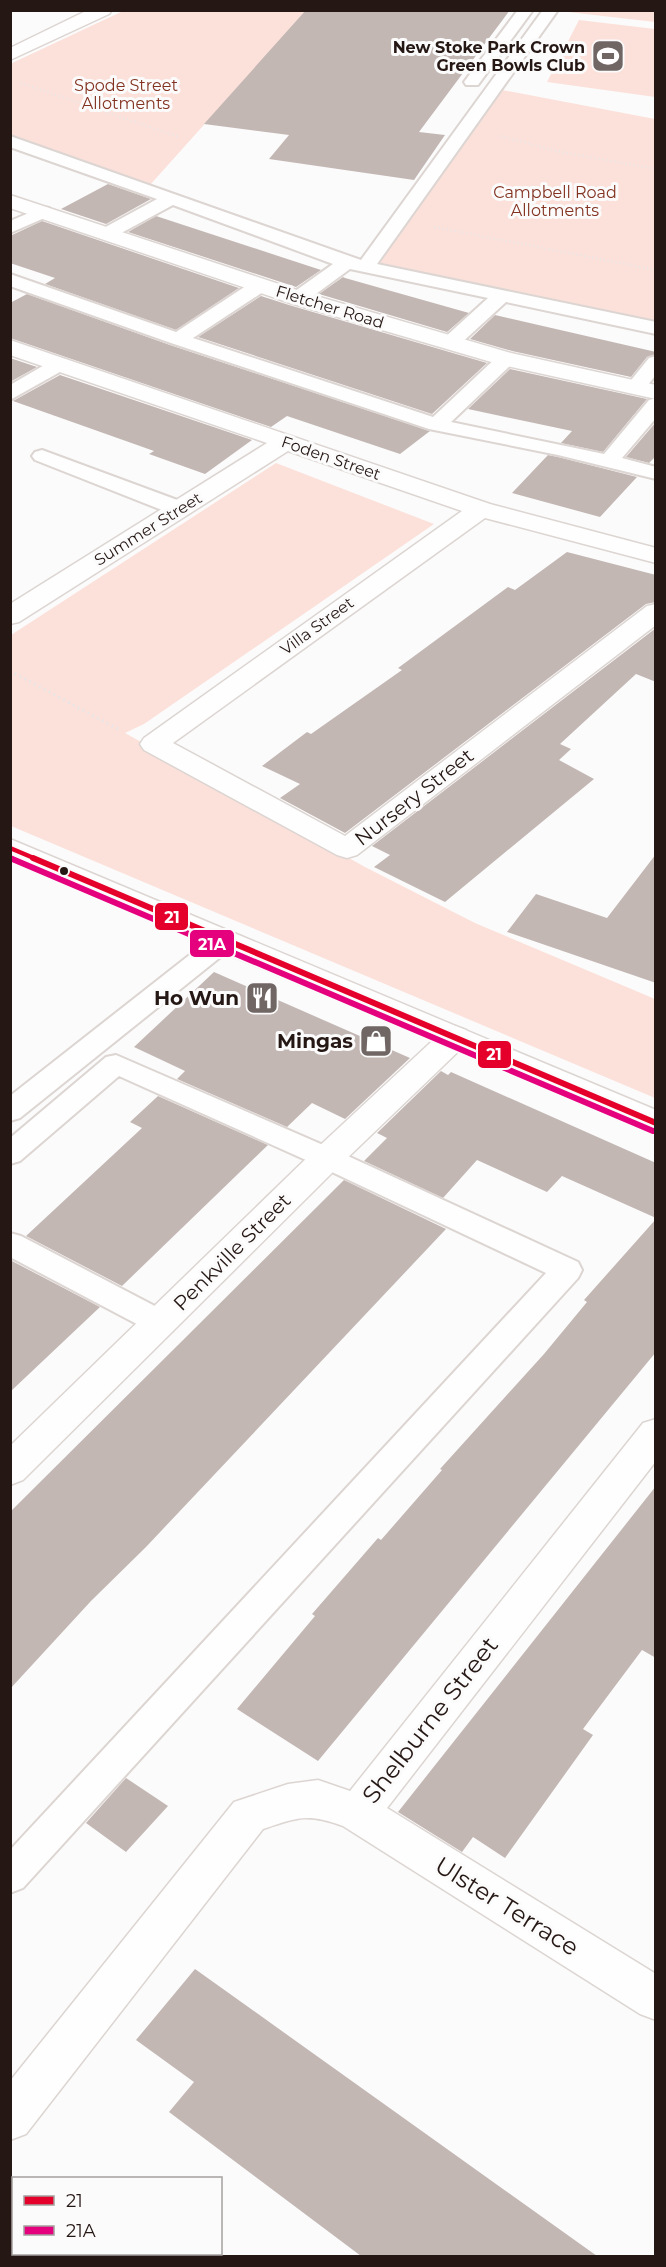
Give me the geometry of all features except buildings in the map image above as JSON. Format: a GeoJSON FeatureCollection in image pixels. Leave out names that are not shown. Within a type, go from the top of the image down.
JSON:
{"type":"FeatureCollection","features":[{"type":"Feature","properties":{"kind":"street"},"geometry":{"type":"LineString","coordinates":[[10,55],[103,10]]}},
{"type":"Feature","properties":{"kind":"street","name":"Fletcher Road"},"geometry":{"type":"LineString","coordinates":[[10,201],[298,298],[506,359],[645,390]]}},
{"type":"Feature","properties":{"kind":"street","name":"Foden Street"},"geometry":{"type":"LineString","coordinates":[[10,347],[481,509],[656,556]]}},
{"type":"Feature","properties":{"kind":"street","name":"Summer Street"},"geometry":{"type":"LineString","coordinates":[[10,616],[285,442]]}},
{"type":"Feature","properties":{"kind":"street","name":"Villa Street"},"geometry":{"type":"LineString","coordinates":[[154,744],[481,509]]}},
{"type":"Feature","properties":{"kind":"street","name":"Nursery Street"},"geometry":{"type":"LineString","coordinates":[[154,744],[347,849],[656,612]]}},
{"type":"Feature","properties":{"kind":"street"},"geometry":{"type":"LineString","coordinates":[[10,848],[656,1123]]}},
{"type":"Feature","properties":{"kind":"street","name":"Penkville Street"},"geometry":{"type":"LineString","coordinates":[[10,1470],[327,1158],[455,1037]]}},
{"type":"Feature","properties":{"kind":"street","name":"Shelburne Street"},"geometry":{"type":"LineString","coordinates":[[10,2118],[249,1815],[288,1802],[318,1798],[358,1813],[656,1433]]}},
{"type":"Feature","properties":{"kind":"street","name":"Ulster Terrace"},"geometry":{"type":"LineString","coordinates":[[358,1813],[656,1999]]}},
{"type":"Feature","properties":{"kind":"lane"},"geometry":{"type":"LineString","coordinates":[[472,82],[526,10]]}},
{"type":"Feature","properties":{"kind":"lane"},"geometry":{"type":"LineString","coordinates":[[298,298],[356,265],[401,220],[551,10]]}},
{"type":"Feature","properties":{"kind":"lane"},"geometry":{"type":"LineString","coordinates":[[10,141],[356,265],[656,328]]}},
{"type":"Feature","properties":{"kind":"lane"},"geometry":{"type":"LineString","coordinates":[[106,234],[172,198]]}},
{"type":"Feature","properties":{"kind":"lane"},"geometry":{"type":"LineString","coordinates":[[10,228],[43,212]]}},
{"type":"Feature","properties":{"kind":"lane"},"geometry":{"type":"LineString","coordinates":[[10,279],[178,339],[436,425],[656,473]]}},
{"type":"Feature","properties":{"kind":"lane"},"geometry":{"type":"LineString","coordinates":[[178,339],[260,286]]}},
{"type":"Feature","properties":{"kind":"lane"},"geometry":{"type":"LineString","coordinates":[[450,343],[501,296]]}},
{"type":"Feature","properties":{"kind":"lane"},"geometry":{"type":"LineString","coordinates":[[436,425],[506,359]]}},
{"type":"Feature","properties":{"kind":"lane"},"geometry":{"type":"LineString","coordinates":[[645,390],[656,362]]}},
{"type":"Feature","properties":{"kind":"lane"},"geometry":{"type":"LineString","coordinates":[[10,394],[60,364]]}},
{"type":"Feature","properties":{"kind":"lane"},"geometry":{"type":"LineString","coordinates":[[609,461],[656,404]]}},
{"type":"Feature","properties":{"kind":"lane"},"geometry":{"type":"LineString","coordinates":[[42,456],[180,509]]}},
{"type":"Feature","properties":{"kind":"lane"},"geometry":{"type":"LineString","coordinates":[[10,1111],[224,941]]}},
{"type":"Feature","properties":{"kind":"lane"},"geometry":{"type":"LineString","coordinates":[[10,1154],[116,1064],[327,1158],[567,1270],[10,1876]]}},
{"type":"Feature","properties":{"kind":"lane"},"geometry":{"type":"LineString","coordinates":[[10,1244],[161,1323]]}},
{"type":"Feature","properties":{"kind":"path"},"geometry":{"type":"LineString","coordinates":[[22,83],[179,137]]}},
{"type":"Feature","properties":{"kind":"path"},"geometry":{"type":"LineString","coordinates":[[466,127],[556,151],[656,169]]}},
{"type":"Feature","properties":{"kind":"path"},"geometry":{"type":"LineString","coordinates":[[401,220],[656,270]]}},
{"type":"Feature","properties":{"kind":"path"},"geometry":{"type":"LineString","coordinates":[[10,670],[110,726],[154,744]]}},
{"type":"Feature","properties":{"kind":"green space","name":"Spode Street Allotments"},"geometry":{"type":"Polygon","coordinates":[[[123,11],[306,11],[150,185],[11,136],[10,64],[123,11]]]}},
{"type":"Feature","properties":{"kind":"green space"},"geometry":{"type":"Polygon","coordinates":[[[559,11],[655,11],[655,22],[559,11]]]}},
{"type":"Feature","properties":{"kind":"green space","name":"New Stoke Park Crown Green Bowls Club"},"geometry":{"type":"Polygon","coordinates":[[[579,20],[655,29],[655,97],[547,82],[579,20]]]}},
{"type":"Feature","properties":{"kind":"green space","name":"Campbell Road Allotments"},"geometry":{"type":"Polygon","coordinates":[[[497,89],[655,119],[655,323],[378,266],[497,89]]]}},
{"type":"Feature","properties":{"kind":"green space"},"geometry":{"type":"Polygon","coordinates":[[[276,463],[434,524],[144,724],[125,733],[365,867],[475,923],[655,999],[655,1098],[11,826],[11,635],[276,463]]]}},
{"type":"Feature","properties":{"kind":"transit line","name":"21"},"geometry":{"type":"LineString","coordinates":[[10,848],[656,1123]]}},
{"type":"Feature","properties":{"kind":"transit line","name":"21A"},"geometry":{"type":"LineString","coordinates":[[10,858],[653,1131]]}},
{"type":"Feature","properties":{"kind":"place","name":"New Stoke Park Crown Green Bowls Club"},"geometry":{"type":"Point","coordinates":[608,56]}},
{"type":"Feature","properties":{"kind":"place","name":"Ho Wun"},"geometry":{"type":"Point","coordinates":[262,998]}},
{"type":"Feature","properties":{"kind":"place","name":"Mingas"},"geometry":{"type":"Point","coordinates":[376,1041]}}]}
